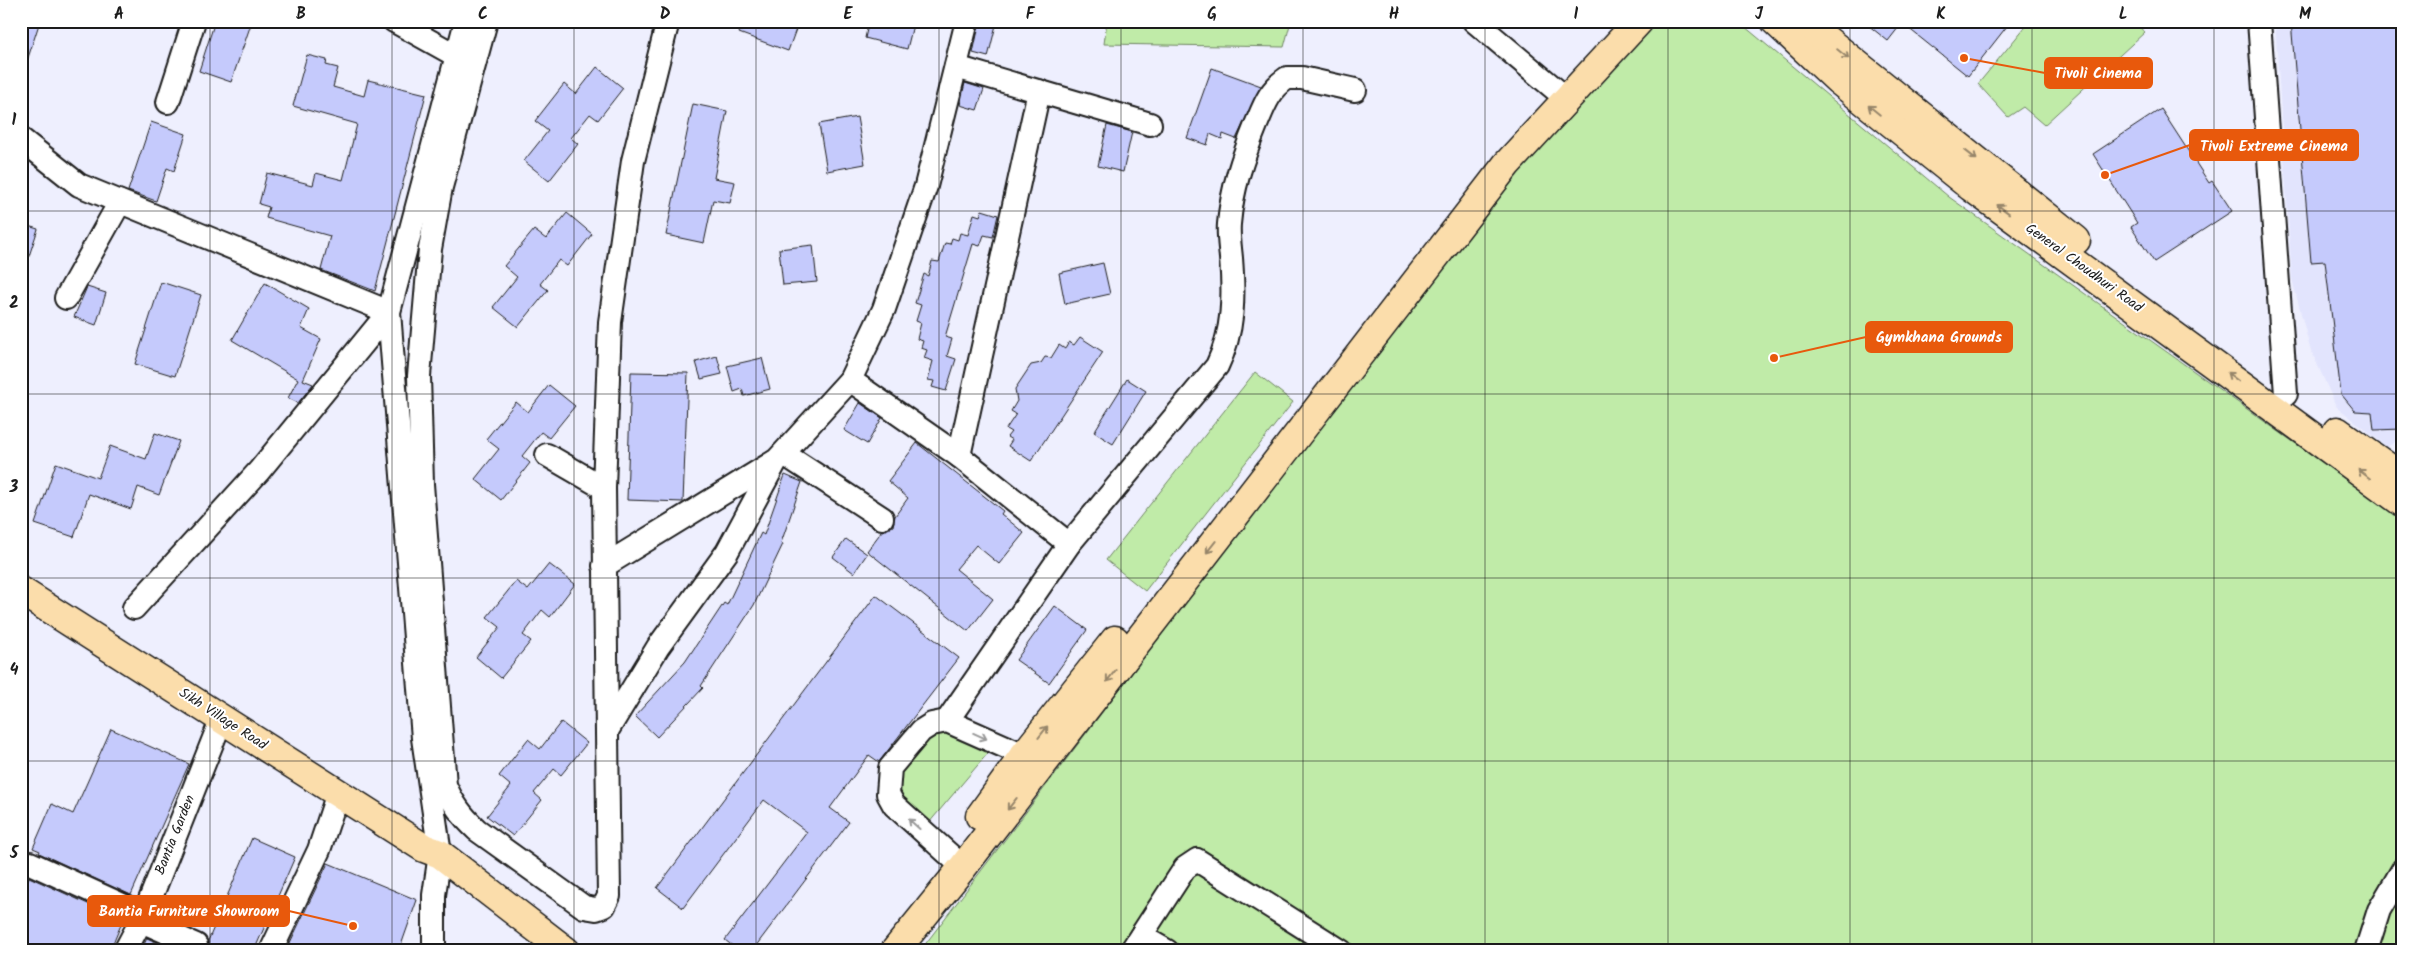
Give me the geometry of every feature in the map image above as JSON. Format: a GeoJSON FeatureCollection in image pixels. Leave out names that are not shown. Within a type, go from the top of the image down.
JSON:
{"type":"FeatureCollection","features":[{"type":"Feature","properties":{"kind":"main road"},"geometry":{"type":"LineString","coordinates":[[896,951],[957,862],[1024,755],[1500,151],[1615,21]]}},
{"type":"Feature","properties":{"kind":"main road"},"geometry":{"type":"LineString","coordinates":[[875,951],[957,862],[1507,164],[1639,21]]}},
{"type":"Feature","properties":{"kind":"main road","name":"General Choudhuri Road"},"geometry":{"type":"LineString","coordinates":[[1775,21],[1838,80],[1971,187],[2403,503]]}},
{"type":"Feature","properties":{"kind":"main road","name":"General Choudhuri Road"},"geometry":{"type":"LineString","coordinates":[[1808,21],[1818,34],[1985,166],[2026,202],[2403,478]]}},
{"type":"Feature","properties":{"kind":"main road","name":"Sikh Village Road"},"geometry":{"type":"LineString","coordinates":[[21,591],[338,793],[566,951]]}},
{"type":"Feature","properties":{"kind":"main road","name":"Sikh Village Road"},"geometry":{"type":"LineString","coordinates":[[434,858],[538,951]]}},
{"type":"Feature","properties":{"kind":"street"},"geometry":{"type":"LineString","coordinates":[[168,102],[194,21]]}},
{"type":"Feature","properties":{"kind":"street"},"geometry":{"type":"LineString","coordinates":[[394,21],[455,55]]}},
{"type":"Feature","properties":{"kind":"street"},"geometry":{"type":"LineString","coordinates":[[434,951],[434,858],[389,312],[455,55],[466,21]]}},
{"type":"Feature","properties":{"kind":"street"},"geometry":{"type":"LineString","coordinates":[[486,21],[441,187],[430,250],[419,376],[422,484],[445,785],[452,803],[477,830],[584,907],[596,910],[604,906],[609,896],[604,488],[610,322],[633,161],[668,21]]}},
{"type":"Feature","properties":{"kind":"street"},"geometry":{"type":"LineString","coordinates":[[607,731],[658,647],[727,552],[781,457],[850,380],[884,309],[926,186],[967,21]]}},
{"type":"Feature","properties":{"kind":"street"},"geometry":{"type":"LineString","coordinates":[[1474,21],[1555,89]]}},
{"type":"Feature","properties":{"kind":"street"},"geometry":{"type":"LineString","coordinates":[[2259,21],[2286,394]]}},
{"type":"Feature","properties":{"kind":"street"},"geometry":{"type":"LineString","coordinates":[[956,66],[1150,124]]}},
{"type":"Feature","properties":{"kind":"street"},"geometry":{"type":"LineString","coordinates":[[947,721],[1070,544],[1217,366],[1226,348],[1234,295],[1229,225],[1232,197],[1241,161],[1269,94],[1287,78],[1302,78],[1355,90]]}},
{"type":"Feature","properties":{"kind":"street"},"geometry":{"type":"LineString","coordinates":[[958,456],[1039,91]]}},
{"type":"Feature","properties":{"kind":"street"},"geometry":{"type":"LineString","coordinates":[[21,139],[79,184],[389,312]]}},
{"type":"Feature","properties":{"kind":"street"},"geometry":{"type":"LineString","coordinates":[[66,298],[120,202]]}},
{"type":"Feature","properties":{"kind":"street"},"geometry":{"type":"LineString","coordinates":[[134,608],[259,471],[389,312]]}},
{"type":"Feature","properties":{"kind":"street"},"geometry":{"type":"LineString","coordinates":[[850,380],[958,456],[1070,544]]}},
{"type":"Feature","properties":{"kind":"street"},"geometry":{"type":"LineString","coordinates":[[547,455],[604,488]]}},
{"type":"Feature","properties":{"kind":"street"},"geometry":{"type":"LineString","coordinates":[[781,457],[882,518]]}},
{"type":"Feature","properties":{"kind":"street"},"geometry":{"type":"LineString","coordinates":[[604,566],[781,457]]}},
{"type":"Feature","properties":{"kind":"street","name":"Bantia Garden"},"geometry":{"type":"LineString","coordinates":[[125,951],[142,918],[222,718]]}},
{"type":"Feature","properties":{"kind":"street"},"geometry":{"type":"LineString","coordinates":[[957,862],[894,805],[888,794],[887,783],[890,768],[921,730],[932,724],[947,721],[1024,755]]}},
{"type":"Feature","properties":{"kind":"street"},"geometry":{"type":"LineString","coordinates":[[271,951],[320,850],[338,793]]}},
{"type":"Feature","properties":{"kind":"street"},"geometry":{"type":"LineString","coordinates":[[1167,951],[1136,944],[1185,868],[1197,860],[1341,951]]}},
{"type":"Feature","properties":{"kind":"street"},"geometry":{"type":"LineString","coordinates":[[30,863],[196,945]]}},
{"type":"Feature","properties":{"kind":"street"},"geometry":{"type":"LineString","coordinates":[[2366,951],[2379,910],[2403,869]]}},
{"type":"Feature","properties":{"kind":"shaded area"},"geometry":{"type":"Polygon","coordinates":[[[2275,21],[2403,21],[2403,437],[2387,447],[2336,406],[2310,348],[2292,279],[2275,21]]]}},
{"type":"Feature","properties":{"kind":"green space"},"geometry":{"type":"Polygon","coordinates":[[[1107,21],[1291,21],[1284,47],[1104,44],[1107,21]]]}},
{"type":"Feature","properties":{"kind":"green space"},"geometry":{"type":"Polygon","coordinates":[[[1652,21],[1738,21],[1949,197],[2403,520],[2403,951],[920,951],[1516,170],[1652,21]]]}},
{"type":"Feature","properties":{"kind":"green space"},"geometry":{"type":"Polygon","coordinates":[[[2030,21],[2131,21],[2145,32],[2044,125],[2023,107],[2008,117],[1978,84],[2030,21]]]}},
{"type":"Feature","properties":{"kind":"green space"},"geometry":{"type":"Polygon","coordinates":[[[1255,372],[1293,402],[1145,591],[1106,560],[1255,372]]]}},
{"type":"Feature","properties":{"kind":"green space"},"geometry":{"type":"Polygon","coordinates":[[[950,732],[977,743],[988,753],[928,824],[904,802],[896,786],[908,753],[935,734],[950,732]]]}},
{"type":"Feature","properties":{"kind":"building"},"geometry":{"type":"Polygon","coordinates":[[[21,21],[40,21],[24,70],[21,69],[21,21]]]}},
{"type":"Feature","properties":{"kind":"building"},"geometry":{"type":"Polygon","coordinates":[[[215,21],[242,21],[251,24],[231,82],[199,71],[215,21]]]}},
{"type":"Feature","properties":{"kind":"building"},"geometry":{"type":"Polygon","coordinates":[[[743,21],[799,21],[788,51],[739,33],[743,21]]]}},
{"type":"Feature","properties":{"kind":"building"},"geometry":{"type":"Polygon","coordinates":[[[869,21],[914,21],[907,49],[865,38],[869,21]]]}},
{"type":"Feature","properties":{"kind":"building"},"geometry":{"type":"Polygon","coordinates":[[[980,21],[997,21],[988,57],[973,53],[980,21]]]}},
{"type":"Feature","properties":{"kind":"building"},"geometry":{"type":"Polygon","coordinates":[[[1863,21],[2011,21],[1968,76],[1902,23],[1888,41],[1863,21]]]}},
{"type":"Feature","properties":{"kind":"building"},"geometry":{"type":"Polygon","coordinates":[[[2291,21],[2403,21],[2403,429],[2374,430],[2372,412],[2355,411],[2341,394],[2325,261],[2311,262],[2291,21]]]}},
{"type":"Feature","properties":{"kind":"building"},"geometry":{"type":"Polygon","coordinates":[[[307,55],[327,60],[326,65],[338,68],[333,87],[364,96],[368,80],[426,94],[375,291],[321,270],[330,236],[266,218],[269,207],[259,204],[267,173],[313,185],[316,173],[343,180],[357,124],[293,106],[307,55]]]}},
{"type":"Feature","properties":{"kind":"building"},"geometry":{"type":"Polygon","coordinates":[[[597,67],[623,88],[598,120],[590,114],[571,138],[578,144],[549,181],[524,161],[548,131],[535,121],[564,84],[576,94],[597,67]]]}},
{"type":"Feature","properties":{"kind":"building"},"geometry":{"type":"Polygon","coordinates":[[[1212,68],[1261,86],[1236,139],[1223,134],[1222,139],[1210,134],[1207,145],[1187,138],[1212,68]]]}},
{"type":"Feature","properties":{"kind":"building"},"geometry":{"type":"Polygon","coordinates":[[[965,83],[984,89],[977,110],[960,105],[965,83]]]}},
{"type":"Feature","properties":{"kind":"building"},"geometry":{"type":"Polygon","coordinates":[[[693,104],[727,111],[714,178],[735,182],[730,203],[713,200],[704,243],[666,235],[693,104]]]}},
{"type":"Feature","properties":{"kind":"building"},"geometry":{"type":"Polygon","coordinates":[[[2161,109],[2209,183],[2212,181],[2232,211],[2154,262],[2131,227],[2137,223],[2093,154],[2161,109]]]}},
{"type":"Feature","properties":{"kind":"building"},"geometry":{"type":"Polygon","coordinates":[[[857,117],[865,164],[827,171],[819,124],[857,117]]]}},
{"type":"Feature","properties":{"kind":"building"},"geometry":{"type":"Polygon","coordinates":[[[151,122],[186,134],[174,171],[167,168],[156,201],[128,191],[151,122]]]}},
{"type":"Feature","properties":{"kind":"building"},"geometry":{"type":"Polygon","coordinates":[[[1107,125],[1132,132],[1123,172],[1098,166],[1107,125]]]}},
{"type":"Feature","properties":{"kind":"building"},"geometry":{"type":"Polygon","coordinates":[[[982,210],[998,215],[993,237],[984,235],[980,246],[973,244],[945,337],[952,339],[947,356],[956,359],[946,391],[932,387],[934,381],[928,380],[933,361],[924,358],[927,350],[921,348],[923,341],[917,339],[921,323],[916,321],[921,305],[915,303],[924,274],[928,276],[932,261],[939,262],[945,243],[950,244],[952,238],[958,240],[960,233],[968,235],[974,214],[980,216],[982,210]]]}},
{"type":"Feature","properties":{"kind":"building"},"geometry":{"type":"Polygon","coordinates":[[[567,213],[592,234],[567,266],[559,260],[540,284],[548,290],[518,327],[493,307],[517,277],[504,266],[534,230],[546,239],[567,213]]]}},
{"type":"Feature","properties":{"kind":"building"},"geometry":{"type":"Polygon","coordinates":[[[21,224],[38,229],[24,271],[21,271],[21,224]]]}},
{"type":"Feature","properties":{"kind":"building"},"geometry":{"type":"Polygon","coordinates":[[[813,245],[817,282],[783,285],[779,249],[813,245]]]}},
{"type":"Feature","properties":{"kind":"building"},"geometry":{"type":"Polygon","coordinates":[[[1103,263],[1110,294],[1065,304],[1059,273],[1103,263]]]}},
{"type":"Feature","properties":{"kind":"building"},"geometry":{"type":"Polygon","coordinates":[[[161,282],[201,295],[175,376],[135,364],[161,282]]]}},
{"type":"Feature","properties":{"kind":"building"},"geometry":{"type":"Polygon","coordinates":[[[265,283],[309,309],[301,328],[321,339],[303,380],[313,384],[298,403],[288,398],[298,379],[232,340],[265,283]]]}},
{"type":"Feature","properties":{"kind":"building"},"geometry":{"type":"Polygon","coordinates":[[[87,287],[106,293],[96,325],[74,317],[87,287]]]}},
{"type":"Feature","properties":{"kind":"building"},"geometry":{"type":"Polygon","coordinates":[[[1080,337],[1103,352],[1031,461],[1008,446],[1012,440],[1007,437],[1011,432],[1006,429],[1016,414],[1011,411],[1017,401],[1015,389],[1031,365],[1041,363],[1045,357],[1051,358],[1059,345],[1065,349],[1069,342],[1074,345],[1080,337]]]}},
{"type":"Feature","properties":{"kind":"building"},"geometry":{"type":"Polygon","coordinates":[[[717,356],[722,374],[701,379],[696,362],[717,356]]]}},
{"type":"Feature","properties":{"kind":"building"},"geometry":{"type":"Polygon","coordinates":[[[762,358],[770,389],[744,396],[742,389],[734,392],[727,366],[762,358]]]}},
{"type":"Feature","properties":{"kind":"building"},"geometry":{"type":"Polygon","coordinates":[[[631,372],[688,373],[683,502],[627,500],[631,372]]]}},
{"type":"Feature","properties":{"kind":"building"},"geometry":{"type":"Polygon","coordinates":[[[1127,379],[1146,391],[1113,444],[1094,432],[1127,379]]]}},
{"type":"Feature","properties":{"kind":"building"},"geometry":{"type":"Polygon","coordinates":[[[549,385],[575,406],[549,438],[541,432],[522,456],[530,463],[501,500],[475,479],[499,449],[486,439],[516,402],[528,412],[549,385]]]}},
{"type":"Feature","properties":{"kind":"building"},"geometry":{"type":"Polygon","coordinates":[[[860,403],[882,418],[867,444],[844,430],[860,403]]]}},
{"type":"Feature","properties":{"kind":"building"},"geometry":{"type":"Polygon","coordinates":[[[155,433],[179,441],[159,495],[138,487],[131,509],[89,494],[74,537],[35,524],[56,463],[98,478],[110,446],[146,459],[155,433]]]}},
{"type":"Feature","properties":{"kind":"building"},"geometry":{"type":"Polygon","coordinates":[[[917,443],[1003,511],[1001,514],[1024,533],[999,564],[976,545],[956,569],[993,599],[968,631],[867,551],[882,531],[893,526],[895,516],[908,498],[888,481],[917,443]]]}},
{"type":"Feature","properties":{"kind":"building"},"geometry":{"type":"Polygon","coordinates":[[[785,475],[802,482],[781,543],[783,544],[754,605],[701,686],[703,688],[657,737],[635,716],[685,662],[724,603],[727,605],[761,533],[764,535],[785,475]]]}},
{"type":"Feature","properties":{"kind":"building"},"geometry":{"type":"Polygon","coordinates":[[[846,539],[867,554],[854,573],[833,557],[846,539]]]}},
{"type":"Feature","properties":{"kind":"building"},"geometry":{"type":"Polygon","coordinates":[[[549,564],[575,584],[550,617],[542,610],[523,635],[531,641],[501,678],[476,657],[500,627],[487,617],[516,581],[528,590],[549,564]]]}},
{"type":"Feature","properties":{"kind":"building"},"geometry":{"type":"Polygon","coordinates":[[[876,595],[959,658],[879,762],[869,755],[830,808],[849,822],[752,951],[739,951],[725,940],[807,832],[764,800],[683,908],[657,888],[876,595]]]}},
{"type":"Feature","properties":{"kind":"building"},"geometry":{"type":"Polygon","coordinates":[[[1055,606],[1087,630],[1049,683],[1016,660],[1055,606]]]}},
{"type":"Feature","properties":{"kind":"building"},"geometry":{"type":"Polygon","coordinates":[[[561,722],[587,743],[561,775],[554,769],[534,793],[542,800],[513,836],[487,816],[511,786],[499,776],[528,739],[540,749],[561,722]]]}},
{"type":"Feature","properties":{"kind":"building"},"geometry":{"type":"Polygon","coordinates":[[[111,729],[189,764],[131,895],[39,853],[40,851],[33,848],[52,804],[73,814],[111,729]]]}},
{"type":"Feature","properties":{"kind":"building"},"geometry":{"type":"Polygon","coordinates":[[[252,838],[295,857],[254,951],[208,951],[208,941],[252,838]]]}},
{"type":"Feature","properties":{"kind":"building"},"geometry":{"type":"Polygon","coordinates":[[[328,863],[417,900],[399,951],[286,951],[328,863]]]}},
{"type":"Feature","properties":{"kind":"building"},"geometry":{"type":"Polygon","coordinates":[[[29,877],[123,920],[110,951],[21,951],[21,894],[29,877]]]}},
{"type":"Feature","properties":{"kind":"building"},"geometry":{"type":"Polygon","coordinates":[[[147,938],[176,951],[141,951],[147,938]]]}},
{"type":"Feature","properties":{"kind":"place","name":"Tivoli Cinema"},"geometry":{"type":"Point","coordinates":[1964,58]}},
{"type":"Feature","properties":{"kind":"place","name":"Tivoli Extreme Cinema"},"geometry":{"type":"Point","coordinates":[2105,175]}},
{"type":"Feature","properties":{"kind":"place","name":"Gymkhana Grounds"},"geometry":{"type":"Point","coordinates":[1774,358]}},
{"type":"Feature","properties":{"kind":"place","name":"Bantia Furniture Showroom"},"geometry":{"type":"Point","coordinates":[353,926]}}]}
